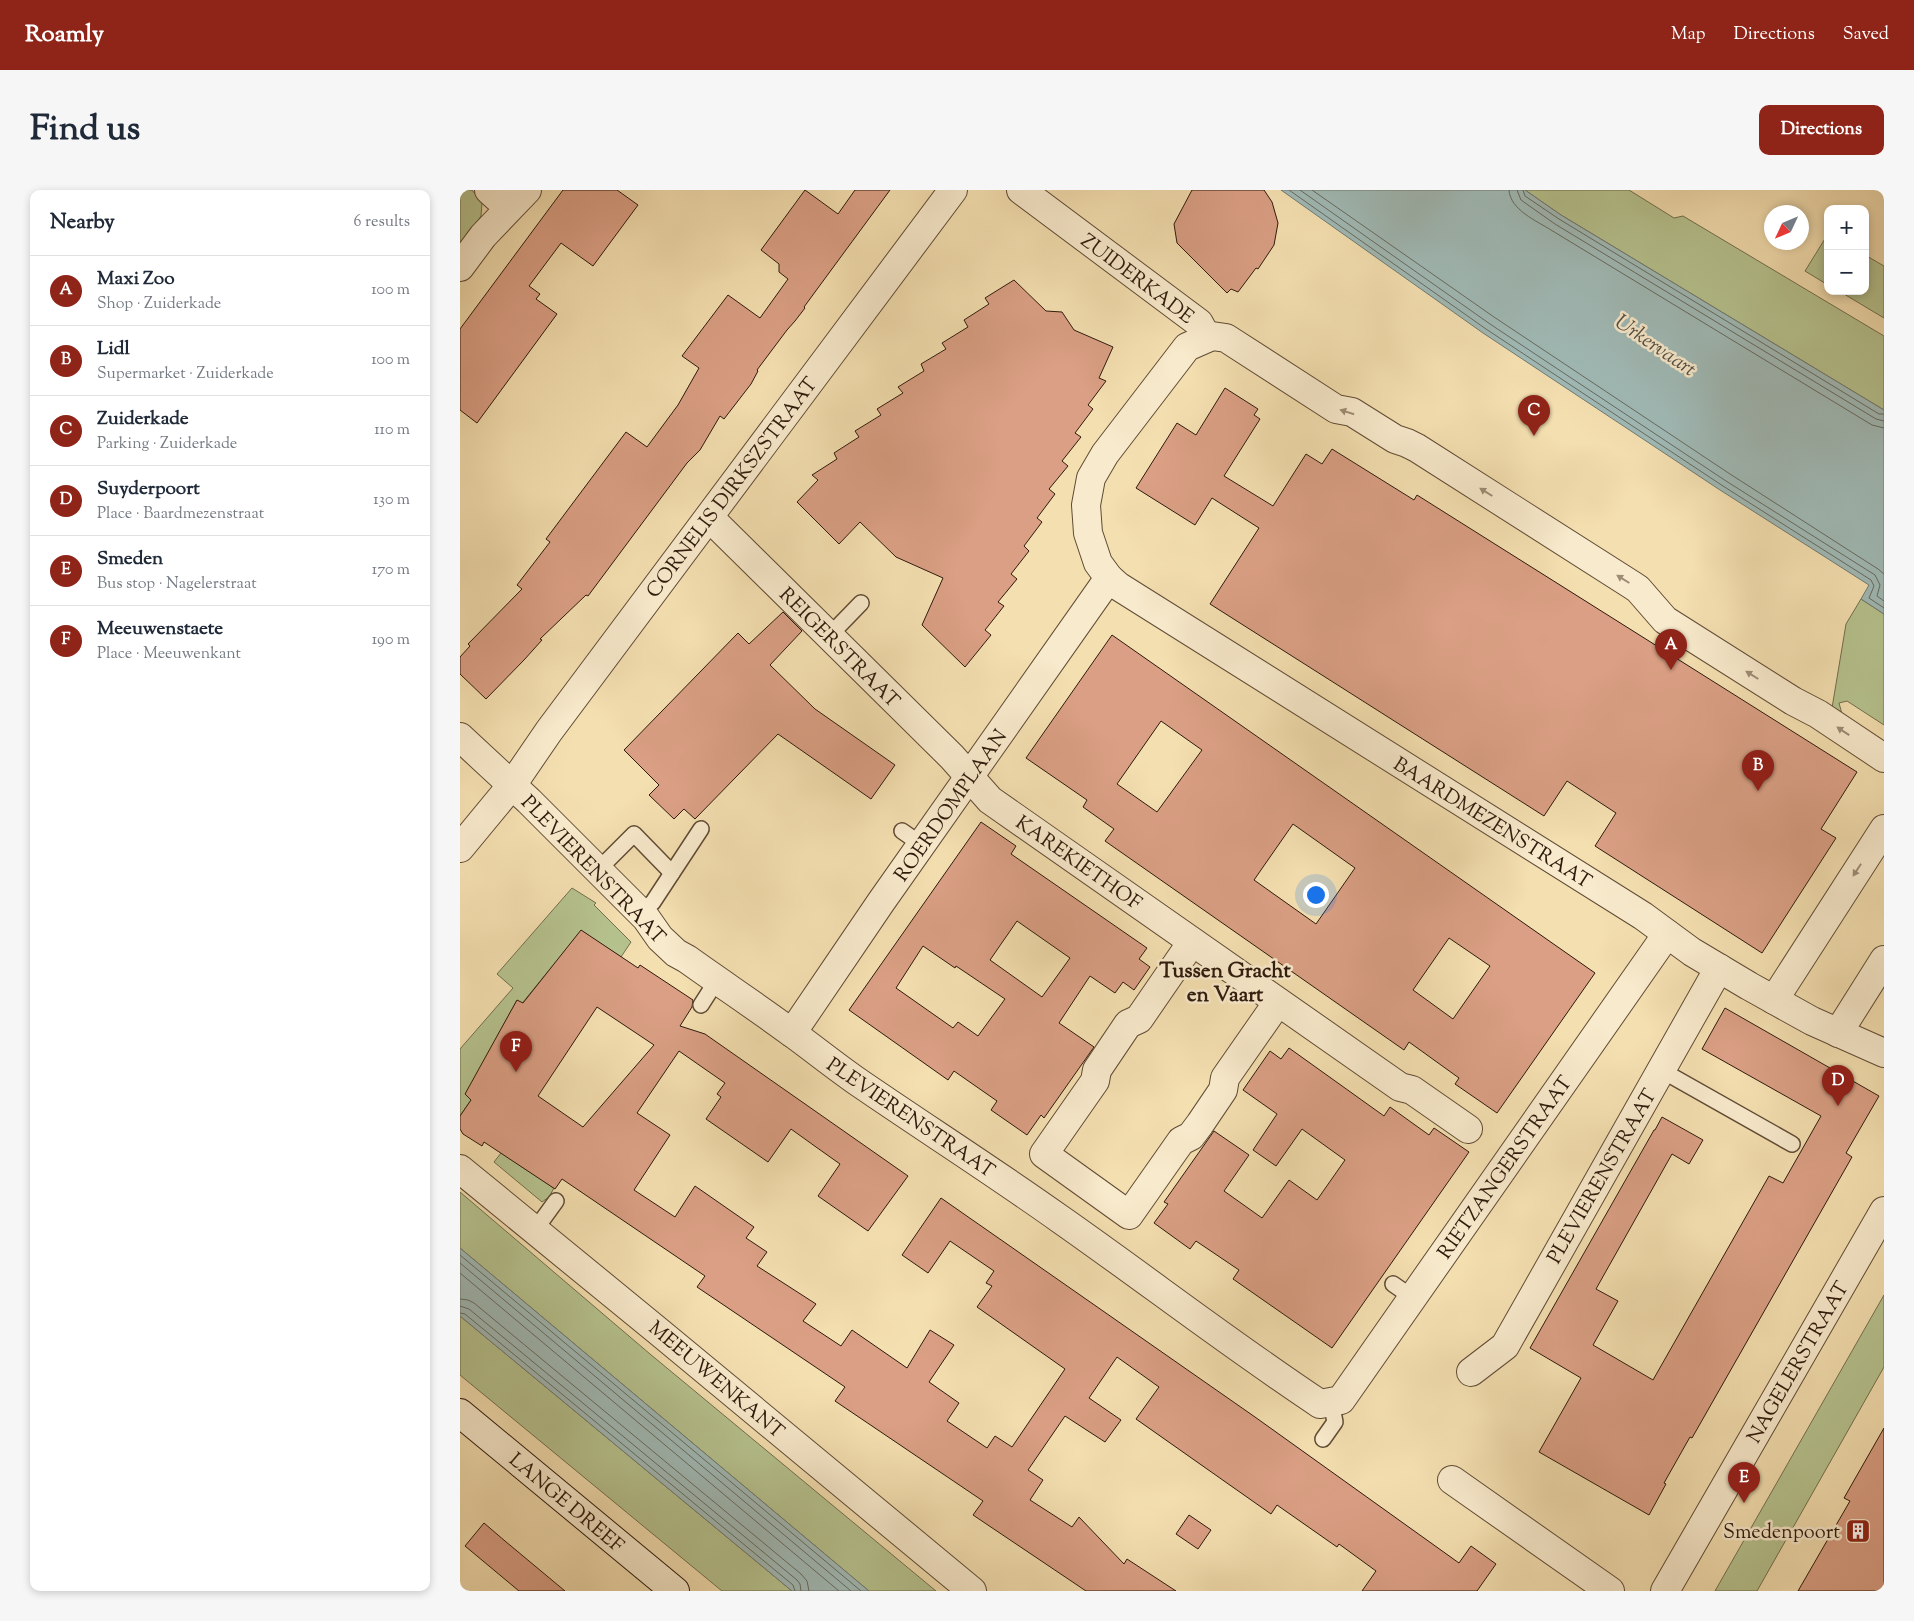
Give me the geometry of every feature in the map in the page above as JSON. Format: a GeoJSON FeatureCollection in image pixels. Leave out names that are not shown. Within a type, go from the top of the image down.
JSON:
{"type":"FeatureCollection","features":[{"type":"Feature","properties":{"kind":"street"},"geometry":{"type":"LineString","coordinates":[[460,266],[483,236],[518,199],[489,190]]}},
{"type":"Feature","properties":{"kind":"street","name":"CORNELIS DIRKSZSTRAAT"},"geometry":{"type":"LineString","coordinates":[[460,848],[512,785],[549,731],[952,190]]}},
{"type":"Feature","properties":{"kind":"street","name":"ZUIDERKADE"},"geometry":{"type":"LineString","coordinates":[[1021,190],[1199,323],[1207,338],[1212,336],[1226,338],[1336,409],[1352,412],[1395,439],[1407,442],[1417,448],[1638,589],[1666,620],[1793,701],[1818,714],[1884,758]]}},
{"type":"Feature","properties":{"kind":"street"},"geometry":{"type":"LineString","coordinates":[[1109,578],[1098,563],[1088,533],[1086,505],[1091,478],[1105,454],[1187,347],[1207,338]]}},
{"type":"Feature","properties":{"kind":"street","name":"REIGERSTRAAT"},"geometry":{"type":"LineString","coordinates":[[708,519],[718,526],[970,777]]}},
{"type":"Feature","properties":{"kind":"street","name":"ROERDOMPLAAN"},"geometry":{"type":"LineString","coordinates":[[792,1033],[912,838],[970,777],[1109,578]]}},
{"type":"Feature","properties":{"kind":"street","name":"BAARDMEZENSTRAAT"},"geometry":{"type":"LineString","coordinates":[[1109,578],[1131,594],[1643,916],[1719,968],[1774,1000],[1843,1026],[1884,1053]]}},
{"type":"Feature","properties":{"kind":"street","name":"PLEVIERENSTRAAT"},"geometry":{"type":"LineString","coordinates":[[460,737],[512,785],[552,835],[598,870],[642,913],[660,938],[676,954],[687,959],[717,980],[866,1088],[962,1150],[1061,1219],[1163,1292],[1187,1312],[1314,1400],[1320,1404],[1336,1401]]}},
{"type":"Feature","properties":{"kind":"street","name":"KAREKIETHOF"},"geometry":{"type":"LineString","coordinates":[[970,777],[990,800],[1400,1087],[1412,1090],[1468,1129]]}},
{"type":"Feature","properties":{"kind":"street"},"geometry":{"type":"LineString","coordinates":[[1774,1000],[1884,829]]}},
{"type":"Feature","properties":{"kind":"street","name":"RIETZANGERSTRAAT"},"geometry":{"type":"LineString","coordinates":[[1336,1401],[1403,1291],[1667,934]]}},
{"type":"Feature","properties":{"kind":"street"},"geometry":{"type":"LineString","coordinates":[[1192,942],[1139,1019],[1128,1024],[1097,1070],[1095,1080],[1044,1154],[1129,1215],[1182,1141],[1191,1136],[1200,1124],[1223,1090],[1225,1078],[1278,1002]]}},
{"type":"Feature","properties":{"kind":"street"},"geometry":{"type":"LineString","coordinates":[[1843,1026],[1884,960]]}},
{"type":"Feature","properties":{"kind":"street","name":"PLEVIERENSTRAAT"},"geometry":{"type":"LineString","coordinates":[[1471,1372],[1505,1346],[1719,968]]}},
{"type":"Feature","properties":{"kind":"street","name":"MEEUWENKANT"},"geometry":{"type":"LineString","coordinates":[[460,1169],[972,1591]]}},
{"type":"Feature","properties":{"kind":"street"},"geometry":{"type":"LineString","coordinates":[[1061,1219],[1085,1184]]}},
{"type":"Feature","properties":{"kind":"street","name":"NAGELERSTRAAT"},"geometry":{"type":"LineString","coordinates":[[1665,1591],[1884,1205]]}},
{"type":"Feature","properties":{"kind":"street","name":"LANGE DREEF"},"geometry":{"type":"LineString","coordinates":[[460,1413],[674,1591]]}},
{"type":"Feature","properties":{"kind":"street"},"geometry":{"type":"LineString","coordinates":[[1452,1480],[1610,1591]]}},
{"type":"Feature","properties":{"kind":"lane"},"geometry":{"type":"LineString","coordinates":[[829,636],[861,603]]}},
{"type":"Feature","properties":{"kind":"lane"},"geometry":{"type":"LineString","coordinates":[[642,913],[653,902],[701,829]]}},
{"type":"Feature","properties":{"kind":"lane"},"geometry":{"type":"LineString","coordinates":[[598,870],[634,834],[672,872]]}},
{"type":"Feature","properties":{"kind":"lane"},"geometry":{"type":"LineString","coordinates":[[701,1005],[717,980]]}},
{"type":"Feature","properties":{"kind":"lane"},"geometry":{"type":"LineString","coordinates":[[1661,1070],[1792,1144]]}},
{"type":"Feature","properties":{"kind":"lane"},"geometry":{"type":"LineString","coordinates":[[534,1230],[556,1201]]}},
{"type":"Feature","properties":{"kind":"lane"},"geometry":{"type":"LineString","coordinates":[[1323,1439],[1335,1422],[1336,1401]]}},
{"type":"Feature","properties":{"kind":"green space"},"geometry":{"type":"Polygon","coordinates":[[[460,190],[472,190],[482,203],[481,216],[460,247],[460,190]]]}},
{"type":"Feature","properties":{"kind":"green space"},"geometry":{"type":"Polygon","coordinates":[[[1525,190],[1629,190],[1674,218],[1683,216],[1884,336],[1884,410],[1561,215],[1525,190]]]}},
{"type":"Feature","properties":{"kind":"green space"},"geometry":{"type":"Polygon","coordinates":[[[1824,240],[1824,283],[1805,271],[1824,240]]]}},
{"type":"Feature","properties":{"kind":"green space"},"geometry":{"type":"Polygon","coordinates":[[[1869,257],[1884,266],[1884,318],[1846,295],[1869,295],[1869,257]]]}},
{"type":"Feature","properties":{"kind":"green space"},"geometry":{"type":"Polygon","coordinates":[[[1861,599],[1884,614],[1884,725],[1847,701],[1839,703],[1842,714],[1832,708],[1846,624],[1861,599]]]}},
{"type":"Feature","properties":{"kind":"green space"},"geometry":{"type":"Polygon","coordinates":[[[572,888],[596,903],[594,905],[631,942],[621,957],[581,931],[519,1007],[517,1000],[466,1094],[473,1097],[460,1116],[460,1049],[513,988],[497,974],[572,888]]]}},
{"type":"Feature","properties":{"kind":"green space"},"geometry":{"type":"Polygon","coordinates":[[[501,1153],[554,1188],[549,1197],[542,1202],[494,1162],[501,1153]]]}},
{"type":"Feature","properties":{"kind":"green space"},"geometry":{"type":"Polygon","coordinates":[[[460,1192],[650,1354],[936,1591],[869,1591],[460,1248],[460,1192]]]}},
{"type":"Feature","properties":{"kind":"green space"},"geometry":{"type":"Polygon","coordinates":[[[1884,1295],[1884,1367],[1757,1591],[1715,1591],[1884,1295]]]}},
{"type":"Feature","properties":{"kind":"green space"},"geometry":{"type":"Polygon","coordinates":[[[460,1316],[792,1591],[722,1591],[460,1375],[460,1316]]]}},
{"type":"Feature","properties":{"kind":"water","name":"Urkervaart"},"geometry":{"type":"Polygon","coordinates":[[[1281,190],[1525,190],[1561,215],[1884,410],[1884,614],[1861,599],[1869,585],[1720,490],[1483,333],[1281,190]]]}},
{"type":"Feature","properties":{"kind":"water"},"geometry":{"type":"Polygon","coordinates":[[[460,1248],[869,1591],[792,1591],[460,1316],[460,1248]]]}},
{"type":"Feature","properties":{"kind":"building"},"geometry":{"type":"Polygon","coordinates":[[[563,190],[617,190],[638,205],[593,266],[561,243],[529,286],[540,294],[536,299],[557,314],[477,423],[460,410],[460,329],[563,190]]]}},
{"type":"Feature","properties":{"kind":"building"},"geometry":{"type":"Polygon","coordinates":[[[805,190],[838,214],[855,190],[890,190],[805,308],[757,370],[751,384],[724,419],[720,416],[700,450],[687,463],[588,596],[586,595],[540,639],[542,640],[486,699],[460,674],[460,657],[470,646],[468,644],[522,589],[517,585],[550,542],[546,539],[626,432],[647,447],[678,405],[699,368],[682,356],[728,295],[760,318],[788,279],[779,272],[779,264],[761,250],[805,190]]]}},
{"type":"Feature","properties":{"kind":"building"},"geometry":{"type":"Polygon","coordinates":[[[1192,190],[1264,190],[1272,202],[1278,223],[1274,245],[1258,269],[1256,268],[1238,292],[1231,289],[1227,293],[1177,243],[1174,224],[1192,190]]]}},
{"type":"Feature","properties":{"kind":"building"},"geometry":{"type":"Polygon","coordinates":[[[1014,280],[1046,311],[1062,312],[1074,330],[1113,347],[1099,378],[1106,381],[1088,405],[1093,409],[1075,433],[1081,437],[1062,461],[1068,466],[1049,489],[1055,494],[1037,518],[1042,522],[1024,546],[1029,551],[1011,574],[1017,579],[998,602],[1004,606],[985,630],[991,635],[965,667],[922,625],[943,578],[896,557],[860,522],[839,544],[797,502],[818,480],[812,475],[837,459],[834,453],[859,437],[855,431],[881,415],[877,409],[903,393],[898,387],[924,371],[921,364],[946,349],[942,343],[968,327],[964,320],[989,304],[985,298],[1014,280]]]}},
{"type":"Feature","properties":{"kind":"building"},"geometry":{"type":"Polygon","coordinates":[[[1225,388],[1258,409],[1254,415],[1260,419],[1224,476],[1273,506],[1306,454],[1322,464],[1332,449],[1414,500],[1417,495],[1857,772],[1821,829],[1836,838],[1762,953],[1595,846],[1616,813],[1567,781],[1544,816],[1210,604],[1259,528],[1212,498],[1195,525],[1136,488],[1177,423],[1196,435],[1225,388]]]}},
{"type":"Feature","properties":{"kind":"building"},"geometry":{"type":"Polygon","coordinates":[[[783,612],[802,631],[770,665],[815,709],[895,765],[871,799],[778,734],[695,819],[684,809],[674,819],[649,795],[659,785],[624,750],[738,633],[749,644],[783,612]]]}},
{"type":"Feature","properties":{"kind":"building"},"geometry":{"type":"Polygon","coordinates":[[[1112,635],[1595,973],[1497,1113],[1455,1084],[1459,1078],[1409,1042],[1404,1050],[1105,841],[1114,829],[1083,807],[1087,800],[1026,758],[1112,635]],[[1161,721],[1117,784],[1157,812],[1202,750],[1161,721]],[[1293,824],[1254,880],[1316,924],[1355,868],[1293,824]],[[1449,938],[1413,990],[1453,1019],[1490,966],[1449,938]]]}},
{"type":"Feature","properties":{"kind":"building"},"geometry":{"type":"Polygon","coordinates":[[[981,822],[1016,846],[1011,854],[1147,948],[1139,959],[1150,967],[1134,990],[1123,982],[1115,993],[1090,976],[1059,1023],[1094,1047],[1044,1118],[1041,1115],[1027,1135],[991,1110],[997,1101],[954,1071],[948,1080],[849,1010],[981,822]],[[1017,921],[990,960],[1042,997],[1070,958],[1017,921]],[[923,946],[896,988],[953,1028],[958,1022],[978,1036],[1005,999],[923,946]]]}},
{"type":"Feature","properties":{"kind":"building"},"geometry":{"type":"Polygon","coordinates":[[[581,930],[638,968],[640,965],[693,1000],[692,1007],[680,1026],[705,1034],[908,1176],[868,1231],[818,1196],[840,1164],[791,1129],[768,1162],[706,1119],[721,1097],[717,1094],[725,1083],[679,1051],[637,1113],[670,1135],[634,1190],[675,1217],[695,1186],[754,1227],[746,1238],[767,1252],[757,1266],[816,1304],[803,1321],[841,1346],[852,1330],[907,1368],[930,1330],[954,1345],[929,1382],[959,1403],[947,1421],[987,1448],[995,1436],[1012,1447],[1065,1369],[977,1307],[992,1286],[986,1283],[994,1271],[950,1241],[928,1273],[902,1255],[941,1198],[1255,1417],[1459,1563],[1471,1546],[1496,1564],[1477,1591],[1362,1591],[1376,1571],[1339,1544],[1337,1547],[1277,1505],[1271,1514],[1136,1419],[1159,1387],[1117,1357],[1089,1398],[1121,1420],[1105,1442],[1065,1416],[1028,1470],[1043,1480],[1030,1500],[1072,1527],[1079,1517],[1124,1564],[1127,1559],[1176,1591],[1086,1591],[973,1515],[983,1501],[835,1401],[845,1387],[697,1287],[705,1276],[562,1179],[555,1189],[484,1142],[482,1146],[463,1134],[460,1129],[460,1116],[471,1100],[465,1094],[517,1000],[523,1003],[581,930]],[[597,1007],[538,1096],[583,1127],[654,1045],[597,1007]]]}},
{"type":"Feature","properties":{"kind":"building"},"geometry":{"type":"Polygon","coordinates":[[[1725,1008],[1879,1096],[1846,1153],[1852,1157],[1692,1438],[1690,1437],[1664,1483],[1666,1484],[1649,1515],[1539,1452],[1581,1378],[1530,1348],[1662,1117],[1703,1140],[1689,1164],[1672,1154],[1596,1289],[1618,1301],[1593,1345],[1653,1380],[1769,1176],[1783,1183],[1821,1116],[1702,1049],[1725,1008]]]}},
{"type":"Feature","properties":{"kind":"building"},"geometry":{"type":"Polygon","coordinates":[[[1289,1048],[1384,1116],[1390,1107],[1429,1135],[1434,1128],[1469,1152],[1332,1348],[1233,1279],[1239,1270],[1196,1241],[1190,1249],[1154,1223],[1168,1204],[1164,1202],[1214,1131],[1249,1155],[1224,1191],[1262,1218],[1289,1180],[1317,1200],[1345,1160],[1302,1129],[1276,1166],[1253,1150],[1277,1114],[1243,1090],[1270,1051],[1281,1059],[1289,1048]]]}},
{"type":"Feature","properties":{"kind":"building","name":"Smedenpoort"},"geometry":{"type":"Polygon","coordinates":[[[1884,1428],[1884,1591],[1798,1591],[1850,1501],[1844,1498],[1884,1428]]]}},
{"type":"Feature","properties":{"kind":"building"},"geometry":{"type":"Polygon","coordinates":[[[1189,1515],[1211,1530],[1198,1549],[1176,1534],[1189,1515]]]}},
{"type":"Feature","properties":{"kind":"building"},"geometry":{"type":"Polygon","coordinates":[[[484,1523],[565,1591],[519,1591],[465,1546],[484,1523]]]}},
{"type":"Feature","properties":{"kind":"place","name":"Zuiderkade"},"geometry":{"type":"Point","coordinates":[1534,436]}},
{"type":"Feature","properties":{"kind":"place","name":"Maxi Zoo"},"geometry":{"type":"Point","coordinates":[1671,670]}},
{"type":"Feature","properties":{"kind":"place","name":"Lidl"},"geometry":{"type":"Point","coordinates":[1758,791]}},
{"type":"Feature","properties":{"kind":"place","name":"Meeuwenstaete"},"geometry":{"type":"Point","coordinates":[516,1072]}},
{"type":"Feature","properties":{"kind":"place","name":"Suyderpoort"},"geometry":{"type":"Point","coordinates":[1838,1106]}},
{"type":"Feature","properties":{"kind":"place","name":"Smeden"},"geometry":{"type":"Point","coordinates":[1744,1503]}},
{"type":"Feature","properties":{"kind":"place","name":"Smedenpoort"},"geometry":{"type":"Point","coordinates":[1858,1531]}},
{"type":"Feature","properties":{"kind":"district","name":"Tussen Gracht en Vaart"},"geometry":{"type":"Point","coordinates":[1225,982]}}]}
